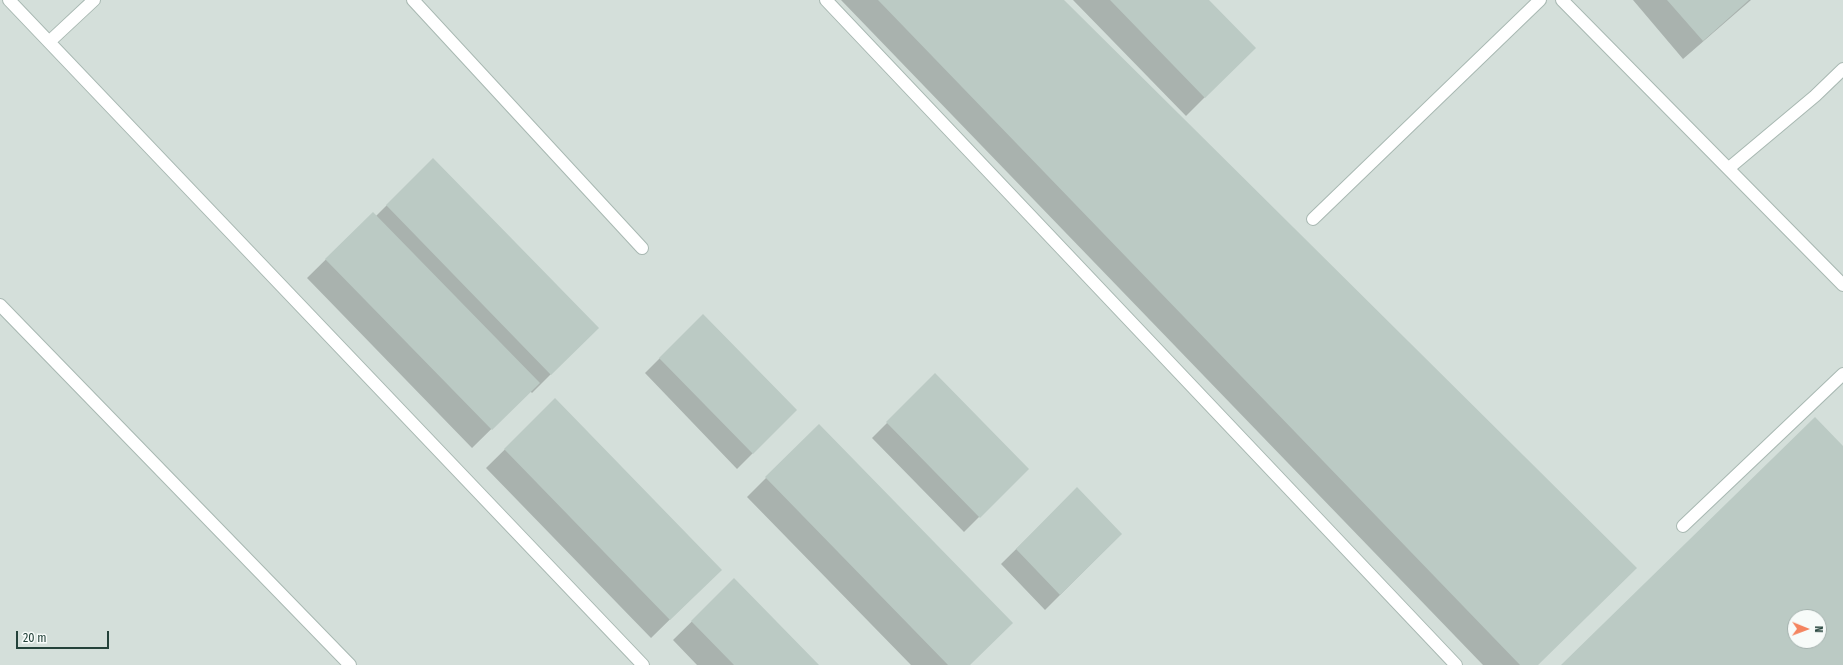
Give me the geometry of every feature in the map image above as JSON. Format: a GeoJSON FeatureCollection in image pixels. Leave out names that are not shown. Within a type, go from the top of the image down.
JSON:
{"type":"FeatureCollection","features":[{"type":"Feature","properties":{"kind":"lane"},"geometry":{"type":"LineString","coordinates":[[9,0],[643,665]]}},
{"type":"Feature","properties":{"kind":"lane"},"geometry":{"type":"LineString","coordinates":[[49,42],[94,0]]}},
{"type":"Feature","properties":{"kind":"lane"},"geometry":{"type":"LineString","coordinates":[[413,0],[642,248]]}},
{"type":"Feature","properties":{"kind":"lane"},"geometry":{"type":"LineString","coordinates":[[826,0],[1456,665]]}},
{"type":"Feature","properties":{"kind":"lane"},"geometry":{"type":"LineString","coordinates":[[1313,219],[1540,0]]}},
{"type":"Feature","properties":{"kind":"lane"},"geometry":{"type":"LineString","coordinates":[[1562,0],[1843,285]]}},
{"type":"Feature","properties":{"kind":"lane"},"geometry":{"type":"LineString","coordinates":[[1729,168],[1815,96],[1843,69]]}},
{"type":"Feature","properties":{"kind":"lane"},"geometry":{"type":"LineString","coordinates":[[0,305],[350,665]]}},
{"type":"Feature","properties":{"kind":"lane"},"geometry":{"type":"LineString","coordinates":[[1683,526],[1843,374]]}},
{"type":"Feature","properties":{"kind":"shaded area"},"geometry":{"type":"Polygon","coordinates":[[[0,0],[1843,0],[1843,665],[0,665],[0,0]]]}},
{"type":"Feature","properties":{"kind":"building"},"geometry":{"type":"Polygon","coordinates":[[[878,0],[1064,0],[1637,568],[1538,665],[1520,665],[878,0]]]}},
{"type":"Feature","properties":{"kind":"building"},"geometry":{"type":"Polygon","coordinates":[[[1110,0],[1209,0],[1256,48],[1205,98],[1110,0]]]}},
{"type":"Feature","properties":{"kind":"building"},"geometry":{"type":"Polygon","coordinates":[[[1667,0],[1749,0],[1703,41],[1667,0]]]}},
{"type":"Feature","properties":{"kind":"building"},"geometry":{"type":"Polygon","coordinates":[[[433,158],[599,328],[551,375],[386,205],[433,158]]]}},
{"type":"Feature","properties":{"kind":"building"},"geometry":{"type":"Polygon","coordinates":[[[373,212],[540,383],[492,430],[325,259],[373,212]]]}},
{"type":"Feature","properties":{"kind":"building"},"geometry":{"type":"Polygon","coordinates":[[[703,314],[797,410],[753,454],[659,358],[703,314]]]}},
{"type":"Feature","properties":{"kind":"building"},"geometry":{"type":"Polygon","coordinates":[[[935,373],[1029,469],[980,518],[886,422],[935,373]]]}},
{"type":"Feature","properties":{"kind":"building"},"geometry":{"type":"Polygon","coordinates":[[[555,398],[722,570],[670,620],[504,449],[555,398]]]}},
{"type":"Feature","properties":{"kind":"building"},"geometry":{"type":"Polygon","coordinates":[[[1815,417],[1843,446],[1843,665],[1561,665],[1815,417]]]}},
{"type":"Feature","properties":{"kind":"building"},"geometry":{"type":"Polygon","coordinates":[[[819,424],[1013,623],[970,665],[948,665],[765,477],[819,424]]]}},
{"type":"Feature","properties":{"kind":"building"},"geometry":{"type":"Polygon","coordinates":[[[1077,487],[1122,534],[1060,595],[1016,549],[1077,487]]]}},
{"type":"Feature","properties":{"kind":"building"},"geometry":{"type":"Polygon","coordinates":[[[734,578],[819,665],[734,665],[691,621],[734,578]]]}}]}
